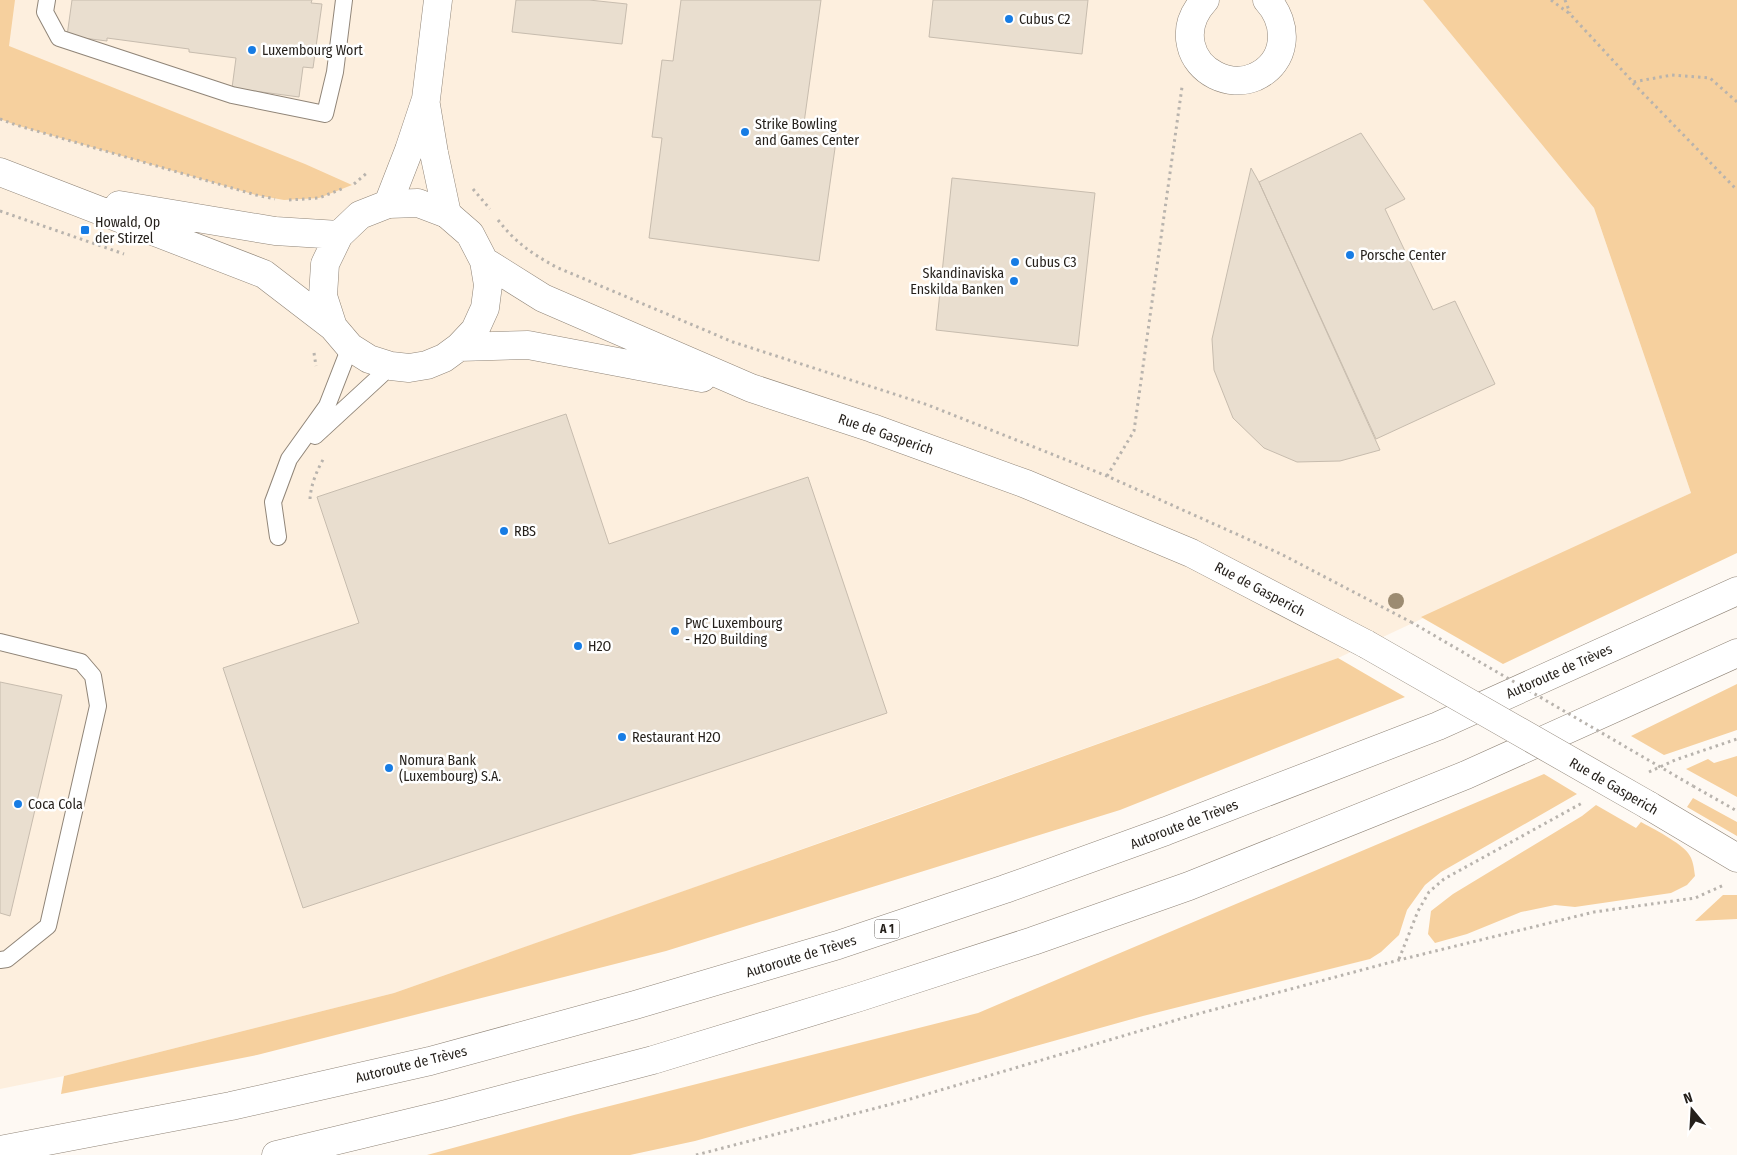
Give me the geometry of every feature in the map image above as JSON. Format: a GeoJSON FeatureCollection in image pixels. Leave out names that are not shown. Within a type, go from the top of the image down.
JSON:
{"type":"FeatureCollection","features":[{"type":"Feature","properties":{"kind":"main road"},"geometry":{"type":"LineString","coordinates":[[388,204],[426,99],[438,0]]}},
{"type":"Feature","properties":{"kind":"main road"},"geometry":{"type":"LineString","coordinates":[[1205,0],[1197,8],[1191,22],[1189,36],[1192,51],[1199,63],[1209,72],[1224,79],[1239,80],[1255,77],[1268,68],[1278,56],[1282,40],[1282,24],[1276,10],[1267,0]]}},
{"type":"Feature","properties":{"kind":"main road"},"geometry":{"type":"LineString","coordinates":[[426,99],[434,153],[447,214]]}},
{"type":"Feature","properties":{"kind":"main road"},"geometry":{"type":"LineString","coordinates":[[0,172],[264,274],[369,360],[391,366],[409,368],[427,365],[444,358],[459,348],[475,330],[485,308],[488,285],[484,261],[470,234],[447,214],[418,203],[388,204],[360,215],[339,235],[325,264],[323,296],[341,337]]}},
{"type":"Feature","properties":{"kind":"main road"},"geometry":{"type":"LineString","coordinates":[[63,196],[275,231],[339,235]]}},
{"type":"Feature","properties":{"kind":"main road","name":"Rue de Gasperich"},"geometry":{"type":"LineString","coordinates":[[484,261],[543,298],[751,388],[872,428],[1026,484],[1191,553],[1366,644],[1648,805],[1733,871]]}},
{"type":"Feature","properties":{"kind":"main road","name":"Rue de Gasperich"},"geometry":{"type":"LineString","coordinates":[[459,348],[528,345],[751,388]]}},
{"type":"Feature","properties":{"kind":"main road","name":"Autoroute de Trèves"},"geometry":{"type":"LineString","coordinates":[[0,1150],[231,1106],[430,1061],[635,1005],[838,945],[1157,835],[1438,726],[1737,591]]}},
{"type":"Feature","properties":{"kind":"main road"},"geometry":{"type":"LineString","coordinates":[[276,1155],[446,1114],[653,1060],[860,997],[1033,941],[1188,886],[1466,775],[1737,653]]}},
{"type":"Feature","properties":{"kind":"lane"},"geometry":{"type":"LineString","coordinates":[[47,0],[45,12],[59,38],[232,95],[325,114],[335,72],[344,0]]}},
{"type":"Feature","properties":{"kind":"lane"},"geometry":{"type":"LineString","coordinates":[[278,537],[273,502],[290,459],[327,406],[341,337]]}},
{"type":"Feature","properties":{"kind":"lane"},"geometry":{"type":"LineString","coordinates":[[290,459],[391,366]]}},
{"type":"Feature","properties":{"kind":"lane"},"geometry":{"type":"LineString","coordinates":[[0,642],[81,662],[93,676],[98,706],[48,926],[7,959],[0,960]]}},
{"type":"Feature","properties":{"kind":"path"},"geometry":{"type":"LineString","coordinates":[[1551,0],[1570,14],[1737,190]]}},
{"type":"Feature","properties":{"kind":"path"},"geometry":{"type":"LineString","coordinates":[[1565,0],[1570,14]]}},
{"type":"Feature","properties":{"kind":"path"},"geometry":{"type":"LineString","coordinates":[[1107,476],[1134,431],[1184,70],[1192,51]]}},
{"type":"Feature","properties":{"kind":"path"},"geometry":{"type":"LineString","coordinates":[[1633,82],[1672,75],[1710,78],[1737,102]]}},
{"type":"Feature","properties":{"kind":"path"},"geometry":{"type":"LineString","coordinates":[[0,119],[25,128],[238,189],[284,200],[318,198],[352,185],[372,168]]}},
{"type":"Feature","properties":{"kind":"path"},"geometry":{"type":"LineString","coordinates":[[470,185],[511,237],[556,267],[733,342],[928,405],[1107,476],[1281,554],[1411,622],[1737,811]]}},
{"type":"Feature","properties":{"kind":"path"},"geometry":{"type":"LineString","coordinates":[[1648,772],[1675,760],[1737,739]]}},
{"type":"Feature","properties":{"kind":"path"},"geometry":{"type":"LineString","coordinates":[[1399,960],[1418,911],[1429,892],[1444,879],[1585,802]]}},
{"type":"Feature","properties":{"kind":"path"},"geometry":{"type":"LineString","coordinates":[[696,1155],[907,1100],[1190,1016],[1399,960],[1594,912],[1695,898],[1733,871]]}},
{"type":"Feature","properties":{"kind":"shaded area"},"geometry":{"type":"Polygon","coordinates":[[[0,0],[1423,0],[1594,208],[1691,493],[1338,658],[662,899],[394,993],[64,1076],[0,1089],[0,0]]]}},
{"type":"Feature","properties":{"kind":"shaded area"},"geometry":{"type":"Polygon","coordinates":[[[0,0],[15,0],[9,46],[305,164],[352,185],[319,198],[284,200],[256,195],[0,119],[0,0]]]}},
{"type":"Feature","properties":{"kind":"shaded area"},"geometry":{"type":"Polygon","coordinates":[[[1423,0],[1737,0],[1737,553],[1503,664],[1421,617],[1691,493],[1594,208],[1423,0]]]}},
{"type":"Feature","properties":{"kind":"shaded area"},"geometry":{"type":"Polygon","coordinates":[[[1338,658],[1405,697],[1120,810],[666,951],[257,1055],[61,1094],[64,1076],[394,993],[1338,658]]]}},
{"type":"Feature","properties":{"kind":"shaded area"},"geometry":{"type":"Polygon","coordinates":[[[1737,684],[1737,730],[1664,755],[1631,736],[1737,684]]]}},
{"type":"Feature","properties":{"kind":"shaded area"},"geometry":{"type":"Polygon","coordinates":[[[1737,756],[1737,797],[1686,769],[1708,759],[1714,763],[1737,756]]]}},
{"type":"Feature","properties":{"kind":"shaded area"},"geometry":{"type":"Polygon","coordinates":[[[1544,774],[1577,794],[1441,872],[1425,885],[1407,910],[1399,935],[1381,952],[1370,959],[1143,1016],[695,1141],[630,1155],[427,1155],[574,1115],[978,1013],[1544,774]]]}},
{"type":"Feature","properties":{"kind":"shaded area"},"geometry":{"type":"Polygon","coordinates":[[[1693,798],[1737,822],[1737,836],[1687,807],[1693,798]]]}},
{"type":"Feature","properties":{"kind":"shaded area"},"geometry":{"type":"Polygon","coordinates":[[[1596,805],[1636,828],[1641,822],[1679,845],[1691,858],[1695,876],[1687,885],[1671,893],[1575,907],[1555,905],[1521,912],[1467,934],[1435,943],[1428,934],[1431,911],[1453,894],[1582,816],[1596,805]]]}},
{"type":"Feature","properties":{"kind":"shaded area"},"geometry":{"type":"Polygon","coordinates":[[[1723,895],[1737,895],[1737,919],[1695,921],[1723,895]]]}},
{"type":"Feature","properties":{"kind":"building","name":"Luxembourg Wort"},"geometry":{"type":"Polygon","coordinates":[[[72,0],[312,0],[311,3],[322,4],[313,68],[303,67],[299,97],[232,88],[236,58],[189,52],[189,49],[107,38],[107,41],[67,36],[72,0]]]}},
{"type":"Feature","properties":{"kind":"building"},"geometry":{"type":"Polygon","coordinates":[[[516,0],[589,0],[627,4],[622,44],[512,32],[516,0]]]}},
{"type":"Feature","properties":{"kind":"building","name":"Strike Bowling and Games Center"},"geometry":{"type":"Polygon","coordinates":[[[681,0],[821,0],[804,123],[838,127],[819,261],[649,238],[662,138],[652,137],[662,60],[673,61],[681,0]]]}},
{"type":"Feature","properties":{"kind":"building","name":"Cubus C2"},"geometry":{"type":"Polygon","coordinates":[[[933,0],[1088,0],[1082,54],[929,37],[933,0]]]}},
{"type":"Feature","properties":{"kind":"building","name":"Porsche Center"},"geometry":{"type":"Polygon","coordinates":[[[1361,133],[1405,199],[1385,209],[1433,310],[1455,301],[1495,384],[1376,439],[1259,182],[1361,133]]]}},
{"type":"Feature","properties":{"kind":"building"},"geometry":{"type":"Polygon","coordinates":[[[1251,168],[1380,450],[1340,461],[1297,462],[1264,448],[1233,418],[1214,370],[1212,339],[1251,168]]]}},
{"type":"Feature","properties":{"kind":"building","name":"Cubus C3"},"geometry":{"type":"Polygon","coordinates":[[[952,178],[1095,193],[1078,346],[936,330],[952,178]]]}},
{"type":"Feature","properties":{"kind":"building","name":"H2O"},"geometry":{"type":"Polygon","coordinates":[[[566,414],[609,544],[808,477],[887,713],[303,908],[223,668],[359,623],[317,497],[566,414]]]}},
{"type":"Feature","properties":{"kind":"building","name":"Coca Cola"},"geometry":{"type":"Polygon","coordinates":[[[0,682],[62,695],[10,916],[0,913],[0,682]]]}},
{"type":"Feature","properties":{"kind":"place","name":"Cubus C2"},"geometry":{"type":"Point","coordinates":[1009,19]}},
{"type":"Feature","properties":{"kind":"place","name":"Luxembourg Wort"},"geometry":{"type":"Point","coordinates":[252,50]}},
{"type":"Feature","properties":{"kind":"place","name":"Strike Bowling and Games Center"},"geometry":{"type":"Point","coordinates":[745,132]}},
{"type":"Feature","properties":{"kind":"place","name":"Howald, Op der Stirzel"},"geometry":{"type":"Point","coordinates":[85,230]}},
{"type":"Feature","properties":{"kind":"place","name":"Porsche Center"},"geometry":{"type":"Point","coordinates":[1350,255]}},
{"type":"Feature","properties":{"kind":"place","name":"Cubus C3"},"geometry":{"type":"Point","coordinates":[1015,262]}},
{"type":"Feature","properties":{"kind":"place","name":"Skandinaviska Enskilda Banken"},"geometry":{"type":"Point","coordinates":[1014,281]}},
{"type":"Feature","properties":{"kind":"place","name":"RBS"},"geometry":{"type":"Point","coordinates":[504,531]}},
{"type":"Feature","properties":{"kind":"place","name":"PwC Luxembourg - H2O Building"},"geometry":{"type":"Point","coordinates":[675,631]}},
{"type":"Feature","properties":{"kind":"place","name":"H2O"},"geometry":{"type":"Point","coordinates":[578,646]}},
{"type":"Feature","properties":{"kind":"place","name":"Restaurant H2O"},"geometry":{"type":"Point","coordinates":[622,737]}},
{"type":"Feature","properties":{"kind":"place","name":"Nomura Bank (Luxembourg) S.A."},"geometry":{"type":"Point","coordinates":[389,768]}},
{"type":"Feature","properties":{"kind":"place","name":"Coca Cola"},"geometry":{"type":"Point","coordinates":[18,804]}}]}
